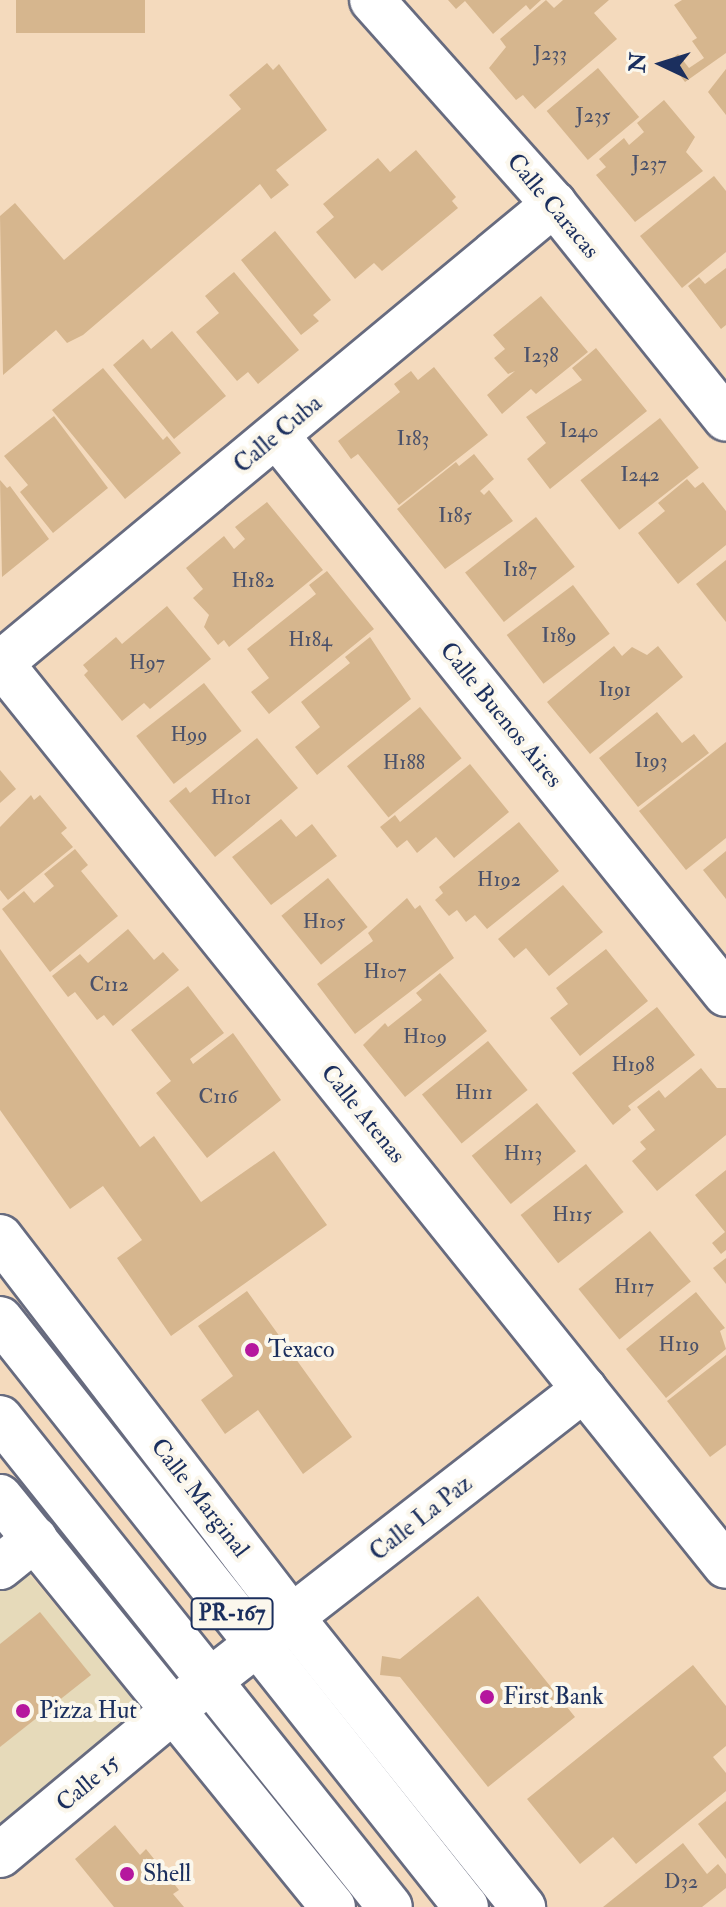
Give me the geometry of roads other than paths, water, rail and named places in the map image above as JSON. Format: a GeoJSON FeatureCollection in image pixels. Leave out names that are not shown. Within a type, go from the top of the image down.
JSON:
{"type":"FeatureCollection","features":[{"type":"Feature","properties":{"kind":"street","name":"Calle Caracas"},"geometry":{"type":"LineString","coordinates":[[372,0],[554,204],[726,419]]}},
{"type":"Feature","properties":{"kind":"street","name":"Calle Cuba"},"geometry":{"type":"LineString","coordinates":[[0,662],[554,204]]}},
{"type":"Feature","properties":{"kind":"street","name":"Calle Buenos Aires"},"geometry":{"type":"LineString","coordinates":[[277,436],[726,994]]}},
{"type":"Feature","properties":{"kind":"street","name":"Calle Atenas"},"geometry":{"type":"LineString","coordinates":[[0,662],[726,1566]]}},
{"type":"Feature","properties":{"kind":"street","name":"Calle Marginal"},"geometry":{"type":"LineString","coordinates":[[0,1237],[293,1619],[523,1907]]}},
{"type":"Feature","properties":{"kind":"street","name":"PR-167"},"geometry":{"type":"LineString","coordinates":[[0,1319],[466,1907]]}},
{"type":"Feature","properties":{"kind":"street","name":"Calle La Paz"},"geometry":{"type":"LineString","coordinates":[[208,1682],[258,1647],[584,1389]]}},
{"type":"Feature","properties":{"kind":"street","name":"PR-167"},"geometry":{"type":"LineString","coordinates":[[0,1418],[390,1907]]}},
{"type":"Feature","properties":{"kind":"street"},"geometry":{"type":"LineString","coordinates":[[0,1497],[333,1907]]}},
{"type":"Feature","properties":{"kind":"street"},"geometry":{"type":"LineString","coordinates":[[0,1567],[35,1539]]}},
{"type":"Feature","properties":{"kind":"street","name":"Calle 15"},"geometry":{"type":"LineString","coordinates":[[0,1855],[208,1682]]}},
{"type":"Feature","properties":{"kind":"place","name":"Texaco"},"geometry":{"type":"Point","coordinates":[252,1350]}},
{"type":"Feature","properties":{"kind":"place","name":"First Bank"},"geometry":{"type":"Point","coordinates":[487,1697]}},
{"type":"Feature","properties":{"kind":"place","name":"Pizza Hut"},"geometry":{"type":"Point","coordinates":[23,1711]}},
{"type":"Feature","properties":{"kind":"place","name":"Shell"},"geometry":{"type":"Point","coordinates":[127,1874]}}]}
